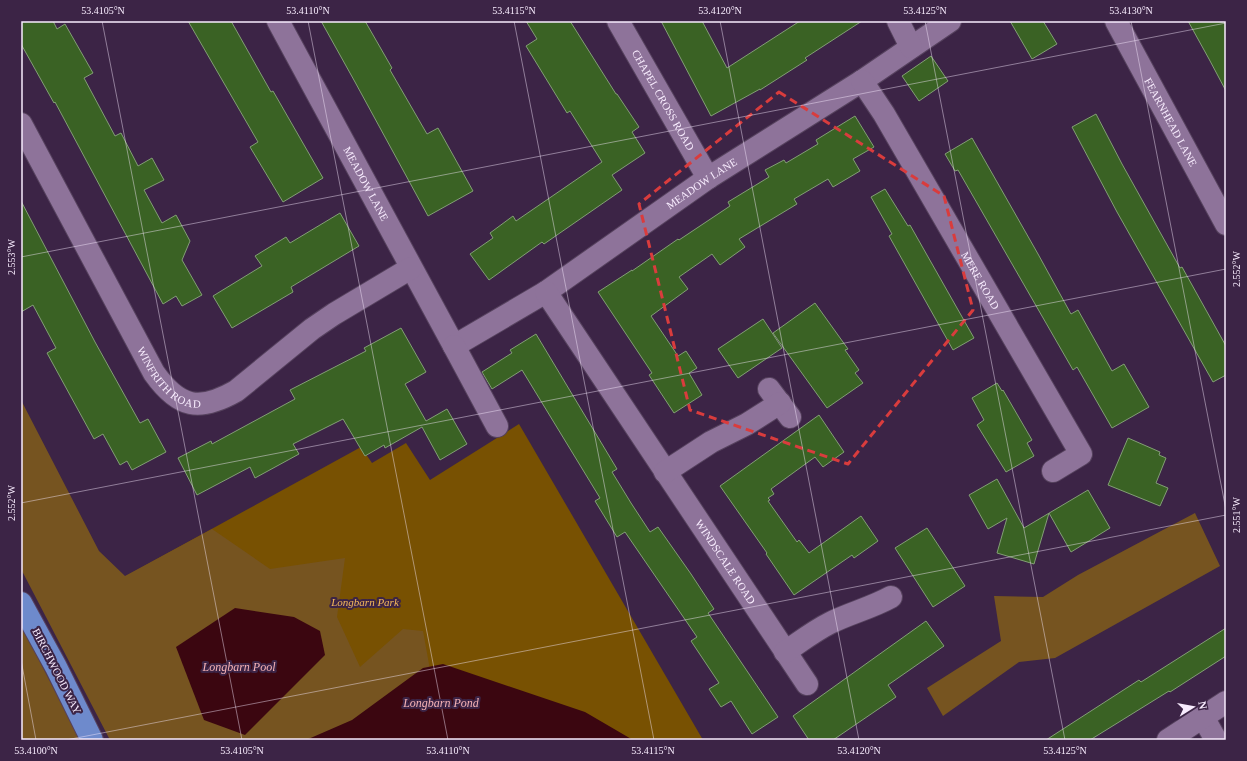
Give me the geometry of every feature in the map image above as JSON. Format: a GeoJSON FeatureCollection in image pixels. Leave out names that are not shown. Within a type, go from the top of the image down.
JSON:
{"type":"FeatureCollection","features":[{"type":"Feature","properties":{"kind":"main road","name":"BIRCHWOOD WAY"},"geometry":{"type":"LineString","coordinates":[[21,603],[56,667],[92,740]]}},
{"type":"Feature","properties":{"kind":"street","name":"MEADOW LANE"},"geometry":{"type":"LineString","coordinates":[[278,21],[497,426]]}},
{"type":"Feature","properties":{"kind":"street","name":"CHAPEL CROSS ROAD"},"geometry":{"type":"LineString","coordinates":[[618,21],[708,178]]}},
{"type":"Feature","properties":{"kind":"street"},"geometry":{"type":"LineString","coordinates":[[898,21],[911,46]]}},
{"type":"Feature","properties":{"kind":"street","name":"MEADOW LANE"},"geometry":{"type":"LineString","coordinates":[[454,346],[546,292],[708,178],[862,81],[911,46],[950,21]]}},
{"type":"Feature","properties":{"kind":"street","name":"FEARNHEAD LANE"},"geometry":{"type":"LineString","coordinates":[[1116,21],[1226,224]]}},
{"type":"Feature","properties":{"kind":"street","name":"MERE ROAD"},"geometry":{"type":"LineString","coordinates":[[862,81],[884,114],[1081,454],[1053,470]]}},
{"type":"Feature","properties":{"kind":"street","name":"WINFRITH ROAD"},"geometry":{"type":"LineString","coordinates":[[21,124],[154,373],[162,384],[179,400],[198,404],[208,404],[236,391],[312,329],[334,314],[411,268]]}},
{"type":"Feature","properties":{"kind":"street","name":"WINDSCALE ROAD"},"geometry":{"type":"LineString","coordinates":[[546,292],[806,684]]}},
{"type":"Feature","properties":{"kind":"street"},"geometry":{"type":"LineString","coordinates":[[664,472],[711,442],[747,424],[780,403]]}},
{"type":"Feature","properties":{"kind":"street"},"geometry":{"type":"LineString","coordinates":[[786,652],[830,622],[878,604],[890,597]]}},
{"type":"Feature","properties":{"kind":"street"},"geometry":{"type":"LineString","coordinates":[[1168,740],[1226,702]]}},
{"type":"Feature","properties":{"kind":"street"},"geometry":{"type":"LineString","coordinates":[[1203,717],[1216,740]]}},
{"type":"Feature","properties":{"kind":"highlighted area"},"geometry":{"type":"Polygon","coordinates":[[[779,92],[944,196],[973,310],[848,464],[690,410],[639,204],[779,92]]]}},
{"type":"Feature","properties":{"kind":"green space","name":"Longbarn Park"},"geometry":{"type":"Polygon","coordinates":[[[519,424],[703,740],[114,740],[95,593],[361,447],[372,463],[406,443],[430,480],[519,424]]]}},
{"type":"Feature","properties":{"kind":"shaded area"},"geometry":{"type":"Polygon","coordinates":[[[21,400],[99,551],[125,576],[212,529],[270,569],[345,558],[337,617],[360,667],[403,629],[423,631],[438,714],[381,740],[110,740],[21,569],[21,400]]]}},
{"type":"Feature","properties":{"kind":"shaded area"},"geometry":{"type":"Polygon","coordinates":[[[1195,513],[1220,566],[1055,658],[1019,662],[943,716],[927,688],[1001,641],[994,596],[1043,597],[1078,575],[1195,513]]]}},
{"type":"Feature","properties":{"kind":"shaded area"},"geometry":{"type":"Polygon","coordinates":[[[21,625],[80,740],[21,740],[21,625]]]}},
{"type":"Feature","properties":{"kind":"water","name":"Longbarn Pool"},"geometry":{"type":"Polygon","coordinates":[[[235,608],[294,617],[320,631],[325,655],[245,735],[204,720],[176,647],[235,608]]]}},
{"type":"Feature","properties":{"kind":"water","name":"Longbarn Pond"},"geometry":{"type":"Polygon","coordinates":[[[443,664],[585,712],[633,740],[306,740],[352,720],[423,668],[443,664]]]}},
{"type":"Feature","properties":{"kind":"building"},"geometry":{"type":"Polygon","coordinates":[[[21,21],[53,21],[57,29],[65,24],[93,73],[84,78],[115,136],[121,133],[138,166],[152,158],[164,180],[144,190],[162,223],[176,215],[190,241],[182,260],[202,295],[182,306],[176,296],[163,304],[55,102],[54,103],[21,44],[21,21]]]}},
{"type":"Feature","properties":{"kind":"building"},"geometry":{"type":"Polygon","coordinates":[[[188,21],[231,21],[271,92],[273,91],[323,178],[283,202],[250,147],[258,142],[188,21]]]}},
{"type":"Feature","properties":{"kind":"building"},"geometry":{"type":"Polygon","coordinates":[[[321,21],[365,21],[392,68],[390,70],[427,134],[438,128],[473,191],[428,216],[321,21]]]}},
{"type":"Feature","properties":{"kind":"building"},"geometry":{"type":"Polygon","coordinates":[[[526,21],[570,21],[616,94],[639,127],[632,132],[645,153],[612,175],[622,190],[544,244],[542,242],[489,280],[470,254],[493,238],[490,233],[513,216],[516,221],[602,162],[570,111],[567,113],[526,46],[537,39],[526,21]]]}},
{"type":"Feature","properties":{"kind":"building"},"geometry":{"type":"Polygon","coordinates":[[[661,21],[702,21],[727,68],[800,21],[862,21],[805,58],[807,60],[760,90],[711,116],[661,21]]]}},
{"type":"Feature","properties":{"kind":"building"},"geometry":{"type":"Polygon","coordinates":[[[1010,21],[1043,21],[1057,44],[1032,59],[1010,21]]]}},
{"type":"Feature","properties":{"kind":"building"},"geometry":{"type":"Polygon","coordinates":[[[1188,21],[1226,21],[1226,91],[1209,59],[1188,21]]]}},
{"type":"Feature","properties":{"kind":"building"},"geometry":{"type":"Polygon","coordinates":[[[931,56],[948,81],[919,101],[902,76],[931,56]]]}},
{"type":"Feature","properties":{"kind":"building"},"geometry":{"type":"Polygon","coordinates":[[[1096,114],[1180,268],[1182,267],[1226,346],[1226,375],[1213,382],[1117,212],[1072,127],[1096,114]]]}},
{"type":"Feature","properties":{"kind":"building"},"geometry":{"type":"Polygon","coordinates":[[[855,116],[874,147],[853,159],[860,171],[833,187],[828,179],[794,199],[797,204],[739,239],[745,247],[720,265],[712,254],[679,277],[688,289],[651,316],[678,356],[686,351],[697,368],[689,373],[702,395],[674,413],[649,375],[652,373],[598,292],[730,206],[728,202],[769,177],[765,170],[784,160],[786,163],[818,144],[816,140],[855,116]]]}},
{"type":"Feature","properties":{"kind":"building"},"geometry":{"type":"Polygon","coordinates":[[[972,138],[1071,314],[1078,310],[1112,371],[1124,364],[1149,407],[1112,428],[1077,367],[1073,370],[958,170],[955,171],[945,154],[972,138]]]}},
{"type":"Feature","properties":{"kind":"building"},"geometry":{"type":"Polygon","coordinates":[[[885,189],[908,226],[910,225],[974,338],[953,350],[889,236],[892,234],[871,197],[885,189]]]}},
{"type":"Feature","properties":{"kind":"building"},"geometry":{"type":"Polygon","coordinates":[[[21,201],[95,342],[140,423],[148,419],[166,452],[132,470],[127,461],[120,465],[103,434],[94,439],[47,353],[56,348],[33,305],[21,312],[21,201]]]}},
{"type":"Feature","properties":{"kind":"building"},"geometry":{"type":"Polygon","coordinates":[[[340,213],[359,246],[291,287],[293,292],[232,328],[213,296],[262,266],[255,256],[286,237],[290,243],[340,213]]]}},
{"type":"Feature","properties":{"kind":"building"},"geometry":{"type":"Polygon","coordinates":[[[815,303],[848,349],[845,350],[859,370],[855,373],[863,383],[827,408],[773,333],[815,303]]]}},
{"type":"Feature","properties":{"kind":"building"},"geometry":{"type":"Polygon","coordinates":[[[763,319],[782,348],[738,378],[718,349],[763,319]]]}},
{"type":"Feature","properties":{"kind":"building"},"geometry":{"type":"Polygon","coordinates":[[[401,328],[426,372],[405,384],[426,421],[447,409],[467,444],[440,460],[422,427],[385,448],[384,445],[365,456],[343,419],[293,444],[299,454],[255,478],[250,467],[197,495],[178,458],[211,441],[212,444],[295,399],[290,390],[366,351],[364,348],[401,328]]]}},
{"type":"Feature","properties":{"kind":"building"},"geometry":{"type":"Polygon","coordinates":[[[536,334],[617,469],[612,472],[631,503],[650,532],[658,527],[691,574],[714,609],[708,613],[778,717],[752,734],[731,701],[721,707],[709,689],[719,683],[691,641],[697,637],[625,532],[617,537],[595,501],[600,498],[522,370],[492,389],[482,372],[512,353],[510,350],[536,334]]]}},
{"type":"Feature","properties":{"kind":"building"},"geometry":{"type":"Polygon","coordinates":[[[997,383],[1002,391],[1003,390],[1032,440],[1027,443],[1034,456],[1006,472],[977,425],[984,420],[972,398],[997,383]]]}},
{"type":"Feature","properties":{"kind":"building"},"geometry":{"type":"Polygon","coordinates":[[[819,415],[844,452],[823,467],[815,457],[771,489],[774,494],[768,498],[770,500],[768,501],[797,542],[799,540],[809,553],[861,516],[878,541],[854,558],[852,555],[794,595],[766,554],[767,553],[720,486],[819,415]]]}},
{"type":"Feature","properties":{"kind":"building"},"geometry":{"type":"Polygon","coordinates":[[[1128,438],[1160,452],[1159,455],[1166,458],[1156,483],[1168,488],[1160,506],[1108,485],[1128,438]]]}},
{"type":"Feature","properties":{"kind":"building"},"geometry":{"type":"Polygon","coordinates":[[[997,479],[1024,528],[1049,513],[1034,564],[997,553],[1007,518],[988,529],[969,495],[997,479]]]}},
{"type":"Feature","properties":{"kind":"building"},"geometry":{"type":"Polygon","coordinates":[[[1088,490],[1110,528],[1071,552],[1049,513],[1088,490]]]}},
{"type":"Feature","properties":{"kind":"building"},"geometry":{"type":"Polygon","coordinates":[[[927,528],[965,586],[933,607],[895,548],[927,528]]]}},
{"type":"Feature","properties":{"kind":"building"},"geometry":{"type":"Polygon","coordinates":[[[926,621],[944,646],[888,685],[896,697],[833,740],[809,740],[793,716],[926,621]]]}},
{"type":"Feature","properties":{"kind":"building"},"geometry":{"type":"Polygon","coordinates":[[[1226,628],[1226,656],[1170,692],[1169,691],[1090,740],[1046,740],[1139,680],[1141,682],[1226,628]]]}}]}
